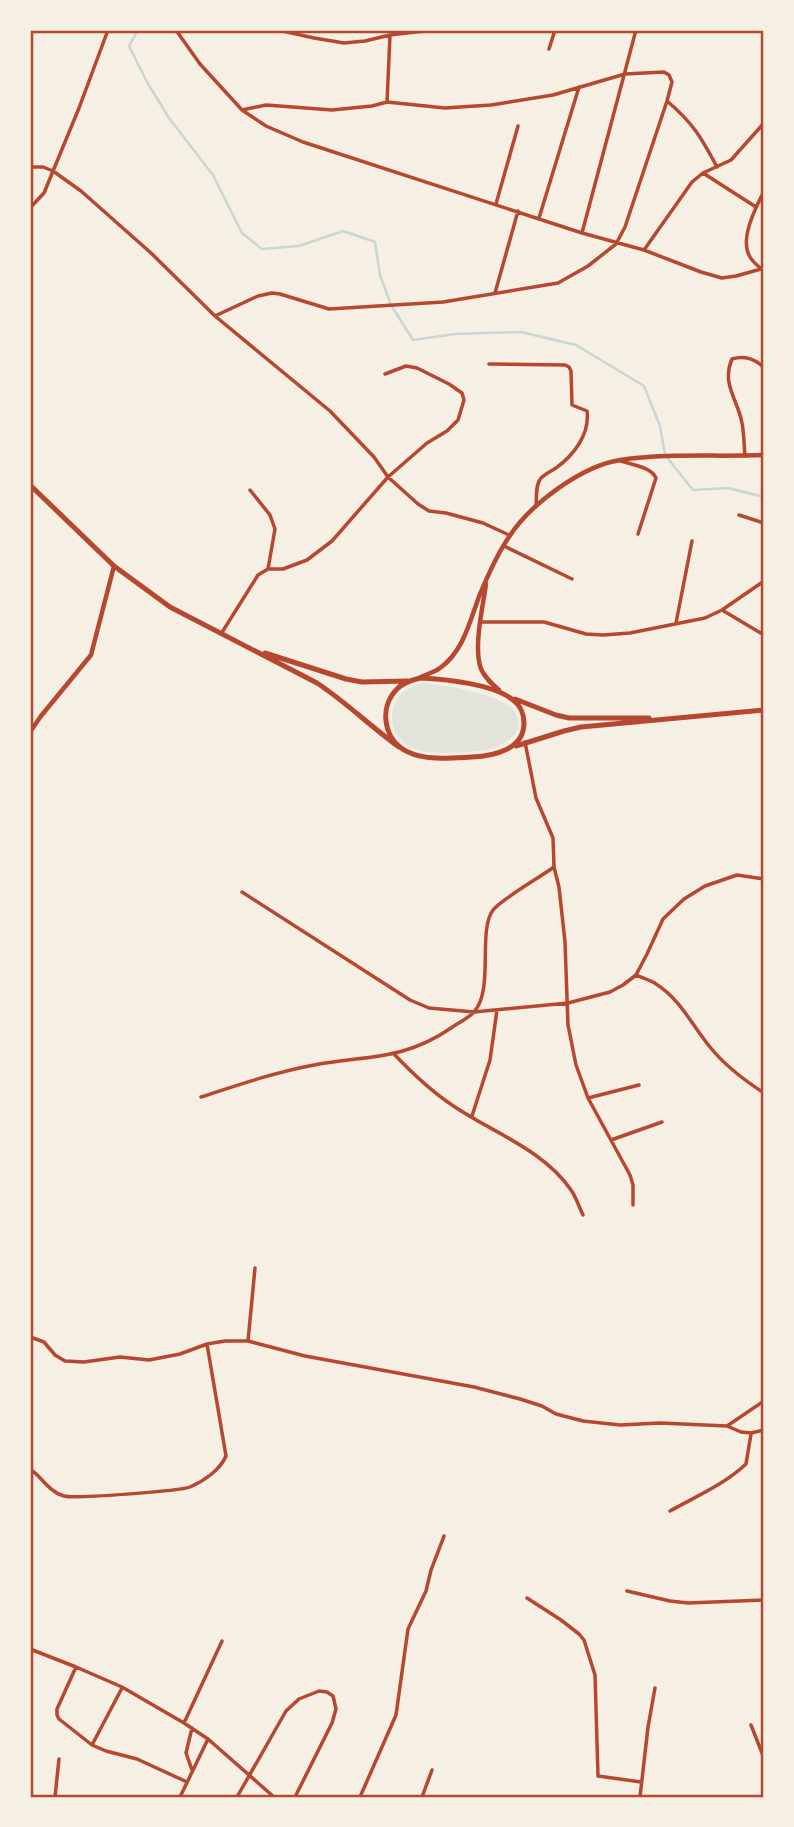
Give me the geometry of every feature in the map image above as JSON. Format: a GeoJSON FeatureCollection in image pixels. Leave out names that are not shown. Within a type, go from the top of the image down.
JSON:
{"type":"FeatureCollection","features":[{"type":"Feature","properties":{"kind":"main road"},"geometry":{"type":"LineString","coordinates":[[30,485],[114,566],[170,607],[333,693],[374,729],[410,753],[442,758],[484,756],[581,727],[764,710]]}},
{"type":"Feature","properties":{"kind":"main road"},"geometry":{"type":"LineString","coordinates":[[252,649],[346,680],[362,682],[442,679],[484,687],[534,708],[569,718],[673,719]]}},
{"type":"Feature","properties":{"kind":"main road"},"geometry":{"type":"LineString","coordinates":[[399,747],[386,726],[385,713],[389,700],[397,689],[408,681]]}},
{"type":"Feature","properties":{"kind":"main road"},"geometry":{"type":"LineString","coordinates":[[509,749],[517,743],[524,726],[524,715],[512,698]]}},
{"type":"Feature","properties":{"kind":"street"},"geometry":{"type":"LineString","coordinates":[[30,208],[44,193],[108,30]]}},
{"type":"Feature","properties":{"kind":"street"},"geometry":{"type":"LineString","coordinates":[[278,30],[344,43],[390,34],[433,30]]}},
{"type":"Feature","properties":{"kind":"street"},"geometry":{"type":"LineString","coordinates":[[549,49],[555,30]]}},
{"type":"Feature","properties":{"kind":"street"},"geometry":{"type":"LineString","coordinates":[[582,233],[636,30]]}},
{"type":"Feature","properties":{"kind":"street"},"geometry":{"type":"LineString","coordinates":[[178,33],[200,64],[242,110],[266,126],[303,142],[616,244],[644,250],[722,278],[763,270]]}},
{"type":"Feature","properties":{"kind":"street"},"geometry":{"type":"LineString","coordinates":[[387,102],[390,34]]}},
{"type":"Feature","properties":{"kind":"street"},"geometry":{"type":"LineString","coordinates":[[215,316],[258,296],[271,293],[330,309],[443,302],[558,283],[588,266],[616,244],[625,227],[671,82],[669,75],[664,72],[625,74],[553,95],[491,105],[445,108],[387,102],[332,110],[266,105],[242,110]]}},
{"type":"Feature","properties":{"kind":"street"},"geometry":{"type":"LineString","coordinates":[[539,218],[579,87]]}},
{"type":"Feature","properties":{"kind":"street"},"geometry":{"type":"LineString","coordinates":[[667,101],[683,114],[699,134],[717,167]]}},
{"type":"Feature","properties":{"kind":"street"},"geometry":{"type":"LineString","coordinates":[[644,250],[692,182],[703,173],[731,160],[764,123]]}},
{"type":"Feature","properties":{"kind":"street"},"geometry":{"type":"LineString","coordinates":[[496,204],[518,126]]}},
{"type":"Feature","properties":{"kind":"street"},"geometry":{"type":"LineString","coordinates":[[30,167],[43,167],[53,171],[81,191],[151,253],[215,316],[330,411],[374,457],[388,477],[418,504],[429,511],[483,523],[509,535]]}},
{"type":"Feature","properties":{"kind":"street"},"geometry":{"type":"LineString","coordinates":[[703,173],[756,207]]}},
{"type":"Feature","properties":{"kind":"street"},"geometry":{"type":"LineString","coordinates":[[763,270],[749,256],[746,242],[756,207],[764,191]]}},
{"type":"Feature","properties":{"kind":"street"},"geometry":{"type":"LineString","coordinates":[[495,293],[518,211]]}},
{"type":"Feature","properties":{"kind":"street"},"geometry":{"type":"LineString","coordinates":[[745,456],[742,424],[732,396],[728,369],[732,359],[738,357],[755,360],[764,368]]}},
{"type":"Feature","properties":{"kind":"street"},"geometry":{"type":"LineString","coordinates":[[489,364],[565,365],[571,372],[572,405],[587,411],[585,430],[579,446],[568,459],[542,477],[537,485],[536,505]]}},
{"type":"Feature","properties":{"kind":"street"},"geometry":{"type":"LineString","coordinates":[[221,634],[258,575],[268,569],[283,569],[307,560],[331,541],[388,477],[426,443],[447,431],[458,420],[464,400],[462,393],[449,384],[417,368],[406,366],[385,374]]}},
{"type":"Feature","properties":{"kind":"street"},"geometry":{"type":"LineString","coordinates":[[421,678],[440,668],[461,645],[487,576],[509,535],[536,505],[558,487],[617,460],[665,456],[764,455]]}},
{"type":"Feature","properties":{"kind":"street"},"geometry":{"type":"LineString","coordinates":[[617,460],[655,474],[638,534]]}},
{"type":"Feature","properties":{"kind":"street"},"geometry":{"type":"LineString","coordinates":[[250,490],[270,515],[275,529],[268,569]]}},
{"type":"Feature","properties":{"kind":"street"},"geometry":{"type":"LineString","coordinates":[[739,515],[764,523]]}},
{"type":"Feature","properties":{"kind":"street"},"geometry":{"type":"LineString","coordinates":[[676,623],[692,541]]}},
{"type":"Feature","properties":{"kind":"street"},"geometry":{"type":"LineString","coordinates":[[504,546],[572,579]]}},
{"type":"Feature","properties":{"kind":"street"},"geometry":{"type":"LineString","coordinates":[[30,732],[91,655],[114,566]]}},
{"type":"Feature","properties":{"kind":"street"},"geometry":{"type":"LineString","coordinates":[[487,576],[479,656],[481,669],[489,682],[503,694]]}},
{"type":"Feature","properties":{"kind":"street"},"geometry":{"type":"LineString","coordinates":[[481,622],[544,622],[586,634],[603,635],[653,629],[705,618],[722,610],[764,581]]}},
{"type":"Feature","properties":{"kind":"street"},"geometry":{"type":"LineString","coordinates":[[722,610],[764,635]]}},
{"type":"Feature","properties":{"kind":"street"},"geometry":{"type":"LineString","coordinates":[[525,743],[536,798],[553,838],[554,867],[565,942],[568,1025],[576,1065],[588,1098],[630,1175],[633,1205]]}},
{"type":"Feature","properties":{"kind":"street"},"geometry":{"type":"LineString","coordinates":[[201,1097],[313,1065],[394,1055],[438,1037],[474,1012],[484,984],[488,920],[494,910],[554,867]]}},
{"type":"Feature","properties":{"kind":"street"},"geometry":{"type":"LineString","coordinates":[[242,892],[410,1000],[429,1007],[474,1012],[568,1003],[610,992],[636,975],[663,919],[684,899],[705,886],[737,875],[764,879]]}},
{"type":"Feature","properties":{"kind":"street"},"geometry":{"type":"LineString","coordinates":[[636,975],[655,983],[674,998],[709,1047],[725,1064],[764,1093]]}},
{"type":"Feature","properties":{"kind":"street"},"geometry":{"type":"LineString","coordinates":[[471,1117],[490,1060],[497,1010]]}},
{"type":"Feature","properties":{"kind":"street"},"geometry":{"type":"LineString","coordinates":[[394,1055],[452,1105],[531,1153],[557,1173],[573,1192],[583,1215]]}},
{"type":"Feature","properties":{"kind":"street"},"geometry":{"type":"LineString","coordinates":[[588,1098],[639,1085]]}},
{"type":"Feature","properties":{"kind":"street"},"geometry":{"type":"LineString","coordinates":[[611,1140],[662,1122]]}},
{"type":"Feature","properties":{"kind":"street"},"geometry":{"type":"LineString","coordinates":[[248,1341],[255,1268]]}},
{"type":"Feature","properties":{"kind":"street"},"geometry":{"type":"LineString","coordinates":[[30,1337],[44,1342],[55,1355],[65,1361],[84,1362],[120,1357],[149,1360],[180,1354],[207,1344],[248,1341],[305,1356],[474,1387],[520,1399],[556,1414],[583,1421],[620,1425],[660,1423],[727,1426],[751,1433],[764,1430]]}},
{"type":"Feature","properties":{"kind":"street"},"geometry":{"type":"LineString","coordinates":[[30,1469],[63,1496],[84,1497],[188,1488],[219,1469],[226,1456],[207,1344]]}},
{"type":"Feature","properties":{"kind":"street"},"geometry":{"type":"LineString","coordinates":[[727,1426],[764,1401]]}},
{"type":"Feature","properties":{"kind":"street"},"geometry":{"type":"LineString","coordinates":[[670,1511],[743,1468],[751,1433]]}},
{"type":"Feature","properties":{"kind":"street"},"geometry":{"type":"LineString","coordinates":[[360,1797],[396,1715],[408,1629],[426,1591],[444,1536]]}},
{"type":"Feature","properties":{"kind":"street"},"geometry":{"type":"LineString","coordinates":[[627,1591],[688,1603],[764,1600]]}},
{"type":"Feature","properties":{"kind":"street"},"geometry":{"type":"LineString","coordinates":[[527,1598],[579,1633],[584,1640],[595,1675],[598,1776],[641,1782]]}},
{"type":"Feature","properties":{"kind":"street"},"geometry":{"type":"LineString","coordinates":[[184,1723],[222,1641]]}},
{"type":"Feature","properties":{"kind":"street"},"geometry":{"type":"LineString","coordinates":[[30,1649],[122,1687],[184,1723],[208,1739],[274,1797]]}},
{"type":"Feature","properties":{"kind":"street"},"geometry":{"type":"LineString","coordinates":[[76,1667],[57,1709],[59,1719],[92,1745],[137,1759],[187,1782]]}},
{"type":"Feature","properties":{"kind":"street"},"geometry":{"type":"LineString","coordinates":[[92,1745],[122,1687]]}},
{"type":"Feature","properties":{"kind":"street"},"geometry":{"type":"LineString","coordinates":[[640,1797],[655,1688]]}},
{"type":"Feature","properties":{"kind":"street"},"geometry":{"type":"LineString","coordinates":[[237,1797],[286,1711],[299,1699],[319,1691],[327,1692],[332,1696],[336,1709],[332,1723],[295,1797]]}},
{"type":"Feature","properties":{"kind":"street"},"geometry":{"type":"LineString","coordinates":[[751,1725],[764,1758]]}},
{"type":"Feature","properties":{"kind":"street"},"geometry":{"type":"LineString","coordinates":[[192,1728],[186,1752],[192,1770]]}},
{"type":"Feature","properties":{"kind":"street"},"geometry":{"type":"LineString","coordinates":[[180,1797],[208,1739]]}},
{"type":"Feature","properties":{"kind":"street"},"geometry":{"type":"LineString","coordinates":[[55,1797],[59,1759]]}},
{"type":"Feature","properties":{"kind":"street"},"geometry":{"type":"LineString","coordinates":[[422,1797],[432,1770]]}},
{"type":"Feature","properties":{"kind":"shaded area"},"geometry":{"type":"Polygon","coordinates":[[[421,683],[466,690],[499,700],[510,706],[516,714],[516,732],[500,746],[485,750],[434,753],[410,747],[394,730],[392,714],[402,693],[421,683]]]}},
{"type":"Feature","properties":{"kind":"waterway"},"geometry":{"type":"LineString","coordinates":[[138,30],[129,46],[147,82],[169,118],[213,175],[242,233],[262,249],[299,246],[343,231],[375,242],[380,275],[391,305],[413,340],[455,334],[521,332],[576,345],[644,386],[660,426],[665,455],[693,490],[728,488],[764,497]]}}]}
